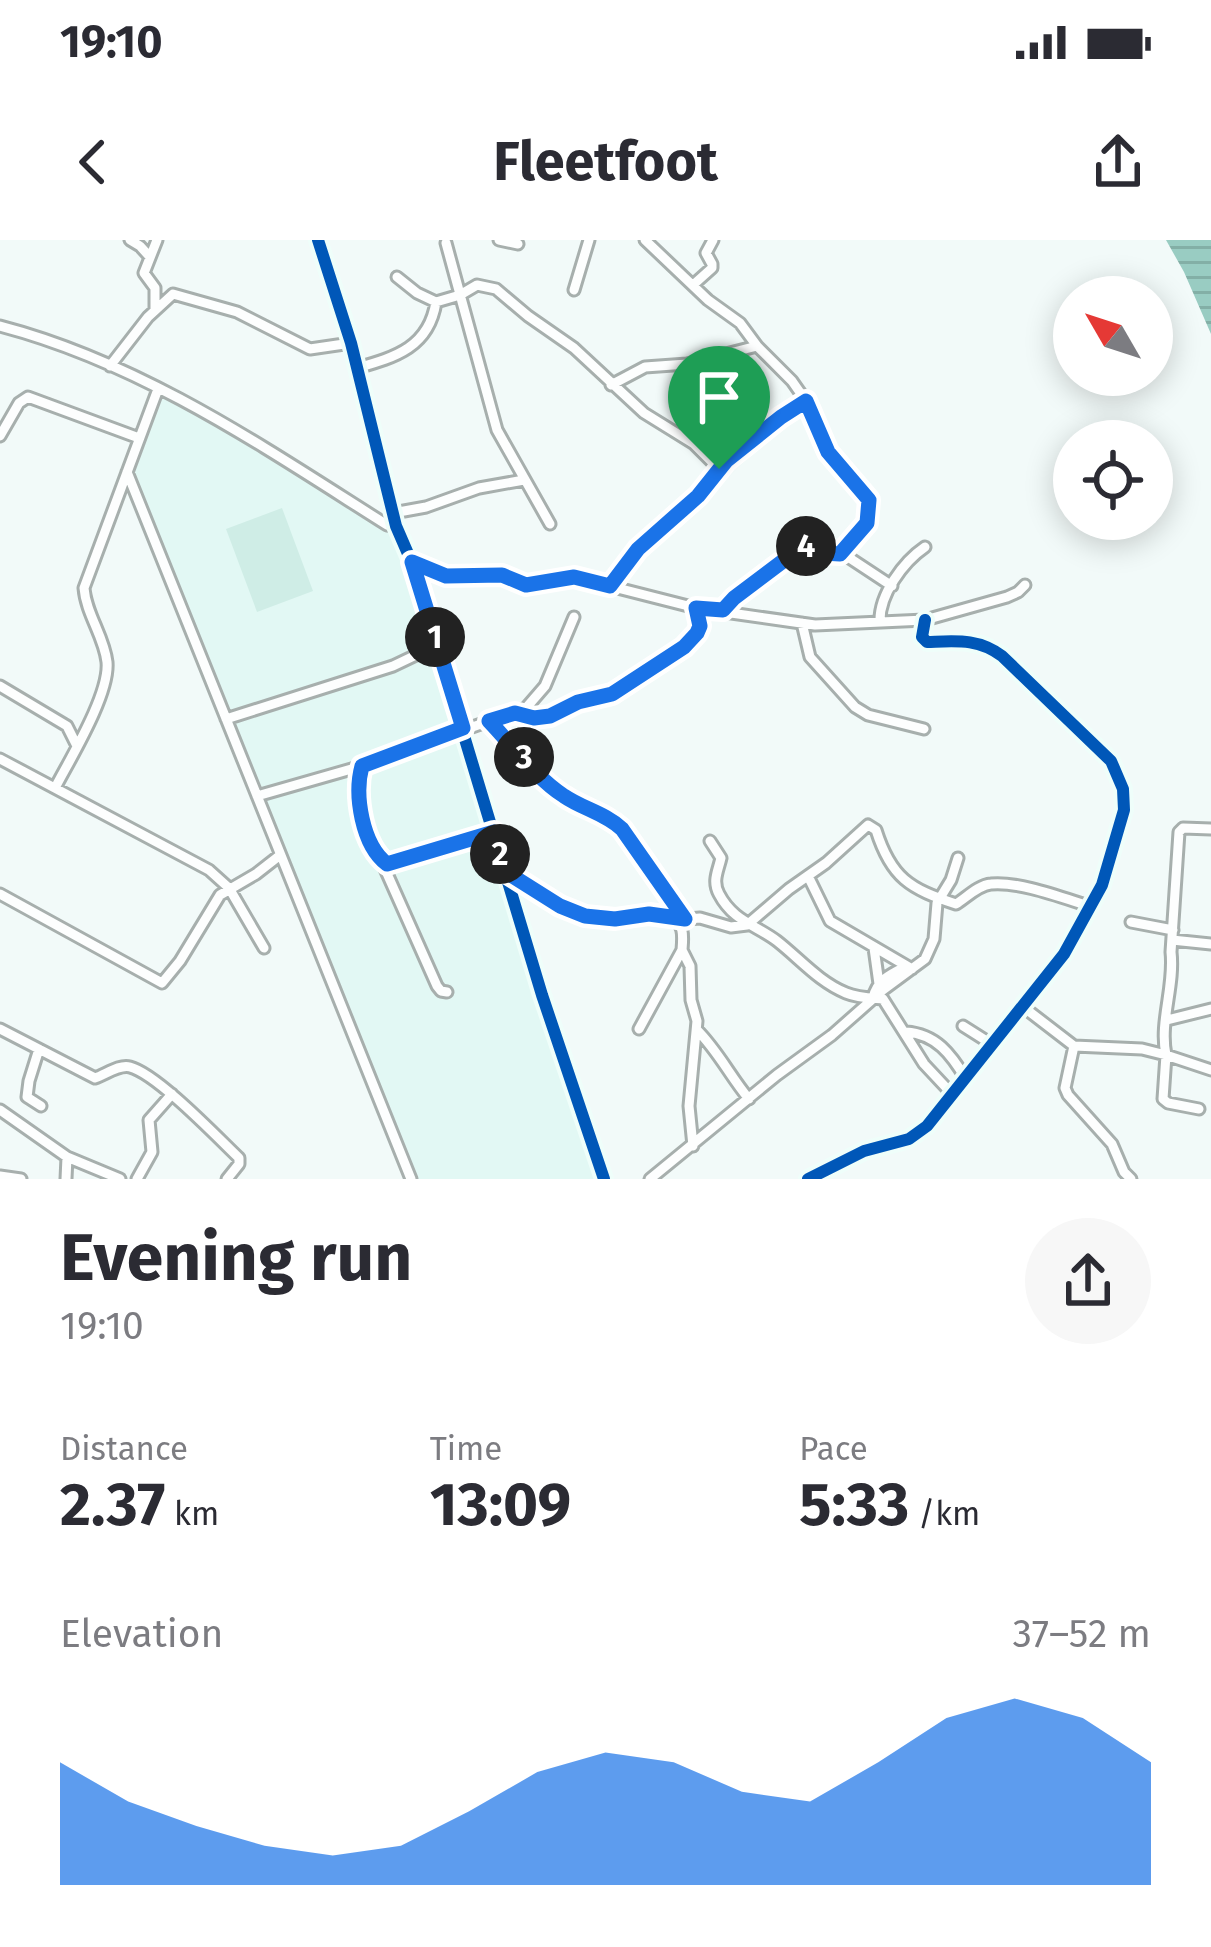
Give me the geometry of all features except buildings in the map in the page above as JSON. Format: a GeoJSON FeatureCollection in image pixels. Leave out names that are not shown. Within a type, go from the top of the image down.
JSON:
{"type":"FeatureCollection","features":[{"type":"Feature","properties":{"kind":"street"},"geometry":{"type":"LineString","coordinates":[[130,240],[150,257]]}},
{"type":"Feature","properties":{"kind":"street"},"geometry":{"type":"LineString","coordinates":[[155,310],[155,288],[144,273],[157,240]]}},
{"type":"Feature","properties":{"kind":"street"},"geometry":{"type":"LineString","coordinates":[[318,240],[357,368],[396,526],[412,562],[567,1074],[604,1179]]}},
{"type":"Feature","properties":{"kind":"street"},"geometry":{"type":"LineString","coordinates":[[499,240],[518,244]]}},
{"type":"Feature","properties":{"kind":"street"},"geometry":{"type":"LineString","coordinates":[[574,290],[590,240]]}},
{"type":"Feature","properties":{"kind":"street"},"geometry":{"type":"LineString","coordinates":[[645,240],[708,300],[740,322],[792,381],[828,452],[869,500],[867,523],[840,554]]}},
{"type":"Feature","properties":{"kind":"street"},"geometry":{"type":"LineString","coordinates":[[693,285],[712,266],[706,253],[713,240]]}},
{"type":"Feature","properties":{"kind":"street"},"geometry":{"type":"LineString","coordinates":[[446,244],[494,421],[550,524]]}},
{"type":"Feature","properties":{"kind":"street"},"geometry":{"type":"LineString","coordinates":[[397,277],[436,302],[478,285],[496,289],[574,348],[644,413],[694,444],[719,469]]}},
{"type":"Feature","properties":{"kind":"street"},"geometry":{"type":"LineString","coordinates":[[110,366],[173,294],[236,312],[310,349],[350,343]]}},
{"type":"Feature","properties":{"kind":"street"},"geometry":{"type":"LineString","coordinates":[[357,368],[393,358],[415,342],[427,331],[436,302]]}},
{"type":"Feature","properties":{"kind":"street"},"geometry":{"type":"LineString","coordinates":[[0,326],[40,338],[158,389],[229,425],[387,525],[396,526]]}},
{"type":"Feature","properties":{"kind":"street"},"geometry":{"type":"LineString","coordinates":[[611,385],[645,368],[687,364],[757,346]]}},
{"type":"Feature","properties":{"kind":"street"},"geometry":{"type":"LineString","coordinates":[[55,788],[107,674],[84,588],[158,389]]}},
{"type":"Feature","properties":{"kind":"street"},"geometry":{"type":"LineString","coordinates":[[0,436],[28,397],[139,438]]}},
{"type":"Feature","properties":{"kind":"street"},"geometry":{"type":"LineString","coordinates":[[610,586],[638,549],[686,508],[719,469],[806,401]]}},
{"type":"Feature","properties":{"kind":"street"},"geometry":{"type":"LineString","coordinates":[[127,472],[411,1179]]}},
{"type":"Feature","properties":{"kind":"street"},"geometry":{"type":"LineString","coordinates":[[393,513],[524,480]]}},
{"type":"Feature","properties":{"kind":"street"},"geometry":{"type":"LineString","coordinates":[[723,610],[803,546],[858,562],[892,586]]}},
{"type":"Feature","properties":{"kind":"street"},"geometry":{"type":"LineString","coordinates":[[880,622],[881,606],[892,586],[925,547]]}},
{"type":"Feature","properties":{"kind":"street"},"geometry":{"type":"LineString","coordinates":[[412,562],[446,576],[502,575],[526,585],[574,577],[696,608],[802,623],[925,620],[1007,597],[1024,585]]}},
{"type":"Feature","properties":{"kind":"street"},"geometry":{"type":"LineString","coordinates":[[515,713],[550,716],[624,688],[692,639],[700,626],[696,608]]}},
{"type":"Feature","properties":{"kind":"street"},"geometry":{"type":"LineString","coordinates":[[257,796],[362,766],[531,704],[545,686],[574,617]]}},
{"type":"Feature","properties":{"kind":"street"},"geometry":{"type":"LineString","coordinates":[[808,1179],[864,1151],[916,1136],[928,1126],[1058,963],[1105,878],[1124,810],[1114,765],[997,652],[967,640],[928,642],[922,637],[925,620]]}},
{"type":"Feature","properties":{"kind":"street"},"geometry":{"type":"LineString","coordinates":[[802,623],[810,657],[855,707],[868,715],[924,729]]}},
{"type":"Feature","properties":{"kind":"street"},"geometry":{"type":"LineString","coordinates":[[226,719],[393,667],[437,645]]}},
{"type":"Feature","properties":{"kind":"street"},"geometry":{"type":"LineString","coordinates":[[0,686],[67,726],[77,746]]}},
{"type":"Feature","properties":{"kind":"street"},"geometry":{"type":"LineString","coordinates":[[489,721],[547,783],[622,829],[680,919],[698,1030],[689,1106],[693,1146]]}},
{"type":"Feature","properties":{"kind":"street"},"geometry":{"type":"LineString","coordinates":[[0,759],[209,869],[229,888],[264,948]]}},
{"type":"Feature","properties":{"kind":"street"},"geometry":{"type":"LineString","coordinates":[[362,766],[358,782],[363,819],[374,851],[387,864]]}},
{"type":"Feature","properties":{"kind":"street"},"geometry":{"type":"LineString","coordinates":[[506,872],[585,916],[615,919],[649,914],[700,918],[731,927],[747,925],[870,825],[899,874],[916,889],[956,904],[992,884],[1037,890],[1089,906]]}},
{"type":"Feature","properties":{"kind":"street"},"geometry":{"type":"LineString","coordinates":[[1199,1109],[1163,1099],[1164,1042],[1179,830],[1211,829]]}},
{"type":"Feature","properties":{"kind":"street"},"geometry":{"type":"LineString","coordinates":[[387,864],[494,832]]}},
{"type":"Feature","properties":{"kind":"street"},"geometry":{"type":"LineString","coordinates":[[710,841],[722,858],[715,878],[717,892],[747,925],[774,939],[836,988],[883,998],[924,1064],[953,1095]]}},
{"type":"Feature","properties":{"kind":"street"},"geometry":{"type":"LineString","coordinates":[[3,897],[162,983],[213,905],[229,888],[279,856]]}},
{"type":"Feature","properties":{"kind":"street"},"geometry":{"type":"LineString","coordinates":[[650,1179],[931,950],[935,908],[958,858]]}},
{"type":"Feature","properties":{"kind":"street"},"geometry":{"type":"LineString","coordinates":[[387,864],[385,869],[433,977],[439,989],[447,992]]}},
{"type":"Feature","properties":{"kind":"street"},"geometry":{"type":"LineString","coordinates":[[808,876],[830,921],[909,968]]}},
{"type":"Feature","properties":{"kind":"street"},"geometry":{"type":"LineString","coordinates":[[1131,922],[1211,944]]}},
{"type":"Feature","properties":{"kind":"street"},"geometry":{"type":"LineString","coordinates":[[873,998],[879,984],[874,947]]}},
{"type":"Feature","properties":{"kind":"street"},"geometry":{"type":"LineString","coordinates":[[639,1029],[682,950]]}},
{"type":"Feature","properties":{"kind":"street"},"geometry":{"type":"LineString","coordinates":[[879,984],[909,968]]}},
{"type":"Feature","properties":{"kind":"street"},"geometry":{"type":"LineString","coordinates":[[1022,1006],[1074,1046],[1142,1049],[1211,1070]]}},
{"type":"Feature","properties":{"kind":"street"},"geometry":{"type":"LineString","coordinates":[[1167,1020],[1211,1009]]}},
{"type":"Feature","properties":{"kind":"street"},"geometry":{"type":"LineString","coordinates":[[963,1027],[993,1045]]}},
{"type":"Feature","properties":{"kind":"street"},"geometry":{"type":"LineString","coordinates":[[0,1029],[95,1078],[128,1066],[172,1094],[239,1158],[227,1179]]}},
{"type":"Feature","properties":{"kind":"street"},"geometry":{"type":"LineString","coordinates":[[698,1030],[717,1049],[749,1099]]}},
{"type":"Feature","properties":{"kind":"street"},"geometry":{"type":"LineString","coordinates":[[906,1032],[943,1046],[966,1079]]}},
{"type":"Feature","properties":{"kind":"street"},"geometry":{"type":"LineString","coordinates":[[1074,1046],[1065,1088],[1112,1144],[1131,1179]]}},
{"type":"Feature","properties":{"kind":"street"},"geometry":{"type":"LineString","coordinates":[[39,1049],[27,1097],[41,1106]]}},
{"type":"Feature","properties":{"kind":"street"},"geometry":{"type":"LineString","coordinates":[[136,1179],[152,1152],[149,1120],[172,1094]]}},
{"type":"Feature","properties":{"kind":"street"},"geometry":{"type":"LineString","coordinates":[[0,1110],[67,1156],[120,1179]]}},
{"type":"Feature","properties":{"kind":"street"},"geometry":{"type":"LineString","coordinates":[[66,1179],[67,1156]]}},
{"type":"Feature","properties":{"kind":"street"},"geometry":{"type":"LineString","coordinates":[[0,1176],[21,1179]]}},
{"type":"Feature","properties":{"kind":"shaded area"},"geometry":{"type":"Polygon","coordinates":[[[1166,240],[1211,240],[1211,334],[1184,272],[1166,240]]]}},
{"type":"Feature","properties":{"kind":"shaded area"},"geometry":{"type":"Polygon","coordinates":[[[160,390],[224,417],[407,543],[603,1179],[413,1179],[130,471],[160,390]]]}},
{"type":"Feature","properties":{"kind":"shaded area"},"geometry":{"type":"Polygon","coordinates":[[[282,508],[313,591],[257,612],[226,529],[282,508]]]}},
{"type":"Feature","properties":{"kind":"cycle path"},"geometry":{"type":"LineString","coordinates":[[318,240],[351,343],[396,526],[412,563],[542,995],[604,1179]]}},
{"type":"Feature","properties":{"kind":"cycle path"},"geometry":{"type":"LineString","coordinates":[[808,1179],[864,1151],[909,1139],[927,1126],[1064,954],[1102,885],[1124,810],[1123,789],[1111,761],[1002,656],[975,643],[927,642],[922,637],[925,620]]}},
{"type":"Feature","properties":{"kind":"route"},"geometry":{"type":"LineString","coordinates":[[806,401],[828,452],[867,495],[869,519],[840,554],[803,546],[723,610],[696,608],[700,626],[692,639],[624,688],[550,716],[515,713],[489,721],[563,796],[622,829],[685,919],[649,914],[601,919],[572,912],[506,872],[494,832],[387,864],[379,858],[363,819],[358,782],[362,766],[463,728],[412,562],[446,576],[502,575],[526,585],[574,577],[610,586],[638,549],[686,508],[719,469],[806,401]]}}]}
